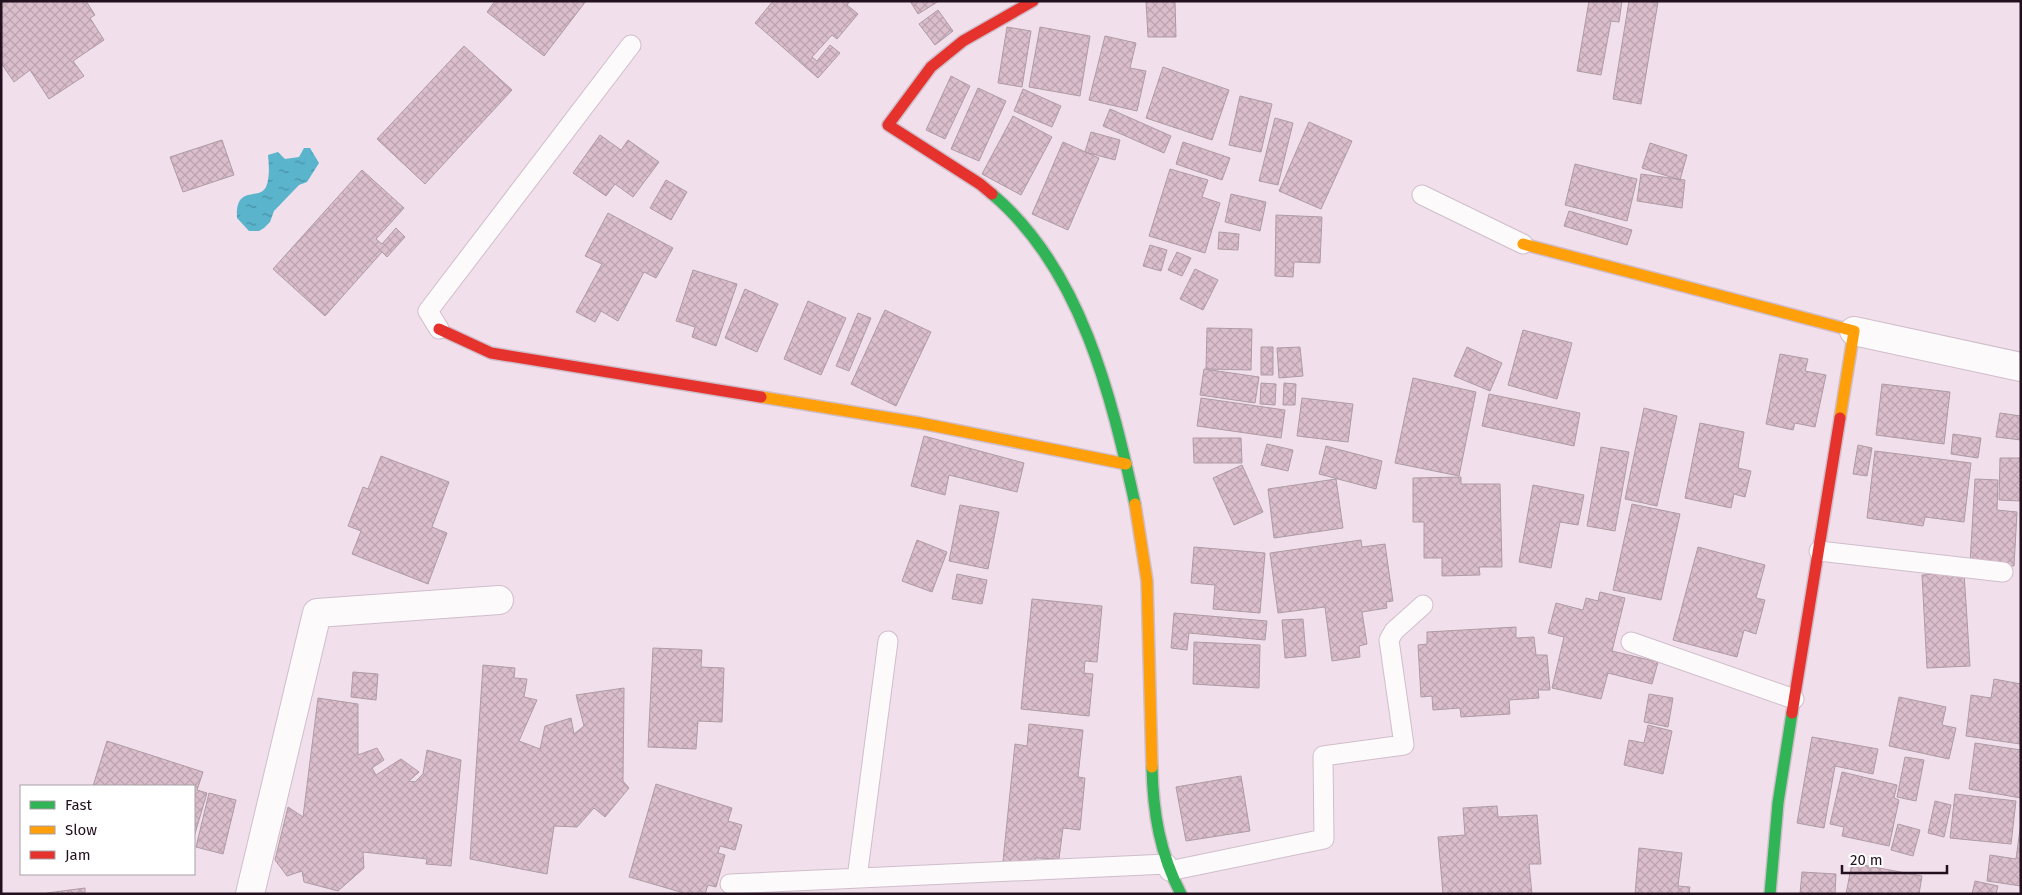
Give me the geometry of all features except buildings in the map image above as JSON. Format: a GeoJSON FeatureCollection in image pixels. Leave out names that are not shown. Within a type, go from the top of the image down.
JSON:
{"type":"FeatureCollection","features":[{"type":"Feature","properties":{"kind":"street"},"geometry":{"type":"LineString","coordinates":[[1033,1],[963,41],[931,67],[888,124],[980,184],[1006,206],[1033,237],[1058,275],[1098,359],[1116,417],[1148,581],[1153,808],[1168,868],[1181,894]]}},
{"type":"Feature","properties":{"kind":"street"},"geometry":{"type":"LineString","coordinates":[[1523,244],[1854,331],[2021,367]]}},
{"type":"Feature","properties":{"kind":"street"},"geometry":{"type":"LineString","coordinates":[[439,329],[491,353],[920,423],[1126,464]]}},
{"type":"Feature","properties":{"kind":"street"},"geometry":{"type":"LineString","coordinates":[[1770,894],[1778,803],[1854,331]]}},
{"type":"Feature","properties":{"kind":"street"},"geometry":{"type":"LineString","coordinates":[[250,894],[317,613],[499,600]]}},
{"type":"Feature","properties":{"kind":"lane"},"geometry":{"type":"LineString","coordinates":[[439,329],[428,312],[631,45]]}},
{"type":"Feature","properties":{"kind":"lane"},"geometry":{"type":"LineString","coordinates":[[1422,195],[1523,244]]}},
{"type":"Feature","properties":{"kind":"lane"},"geometry":{"type":"LineString","coordinates":[[1818,551],[2003,572]]}},
{"type":"Feature","properties":{"kind":"lane"},"geometry":{"type":"LineString","coordinates":[[730,884],[1168,868],[1324,839],[1323,756],[1404,745],[1389,640],[1394,631],[1424,605]]}},
{"type":"Feature","properties":{"kind":"lane"},"geometry":{"type":"LineString","coordinates":[[857,878],[888,641]]}},
{"type":"Feature","properties":{"kind":"lane"},"geometry":{"type":"LineString","coordinates":[[1631,642],[1794,699]]}},
{"type":"Feature","properties":{"kind":"water"},"geometry":{"type":"Polygon","coordinates":[[[304,148],[310,148],[319,163],[307,182],[299,185],[274,211],[270,222],[264,228],[259,231],[249,231],[237,218],[237,207],[243,197],[263,191],[266,187],[269,176],[268,155],[278,152],[285,159],[299,157],[304,148]]]}},
{"type":"Feature","properties":{"kind":"traffic: fast"},"geometry":{"type":"LineString","coordinates":[[992,194],[1023,224],[1049,259],[1070,296],[1088,336],[1103,378],[1126,462],[1135,504]]}},
{"type":"Feature","properties":{"kind":"traffic: fast"},"geometry":{"type":"LineString","coordinates":[[1770,894],[1778,803],[1792,713]]}},
{"type":"Feature","properties":{"kind":"traffic: fast"},"geometry":{"type":"LineString","coordinates":[[1152,767],[1154,801],[1159,833],[1168,864],[1181,894]]}},
{"type":"Feature","properties":{"kind":"traffic: slow"},"geometry":{"type":"LineString","coordinates":[[1523,244],[1854,331],[1840,418]]}},
{"type":"Feature","properties":{"kind":"traffic: slow"},"geometry":{"type":"LineString","coordinates":[[761,397],[920,423],[1126,464]]}},
{"type":"Feature","properties":{"kind":"traffic: slow"},"geometry":{"type":"LineString","coordinates":[[1135,504],[1147,581],[1152,767]]}},
{"type":"Feature","properties":{"kind":"traffic: jam"},"geometry":{"type":"LineString","coordinates":[[992,194],[980,184],[888,125],[931,67],[963,41],[1033,1]]}},
{"type":"Feature","properties":{"kind":"traffic: jam"},"geometry":{"type":"LineString","coordinates":[[439,329],[491,353],[761,397]]}},
{"type":"Feature","properties":{"kind":"traffic: jam"},"geometry":{"type":"LineString","coordinates":[[1792,713],[1840,418]]}}]}
